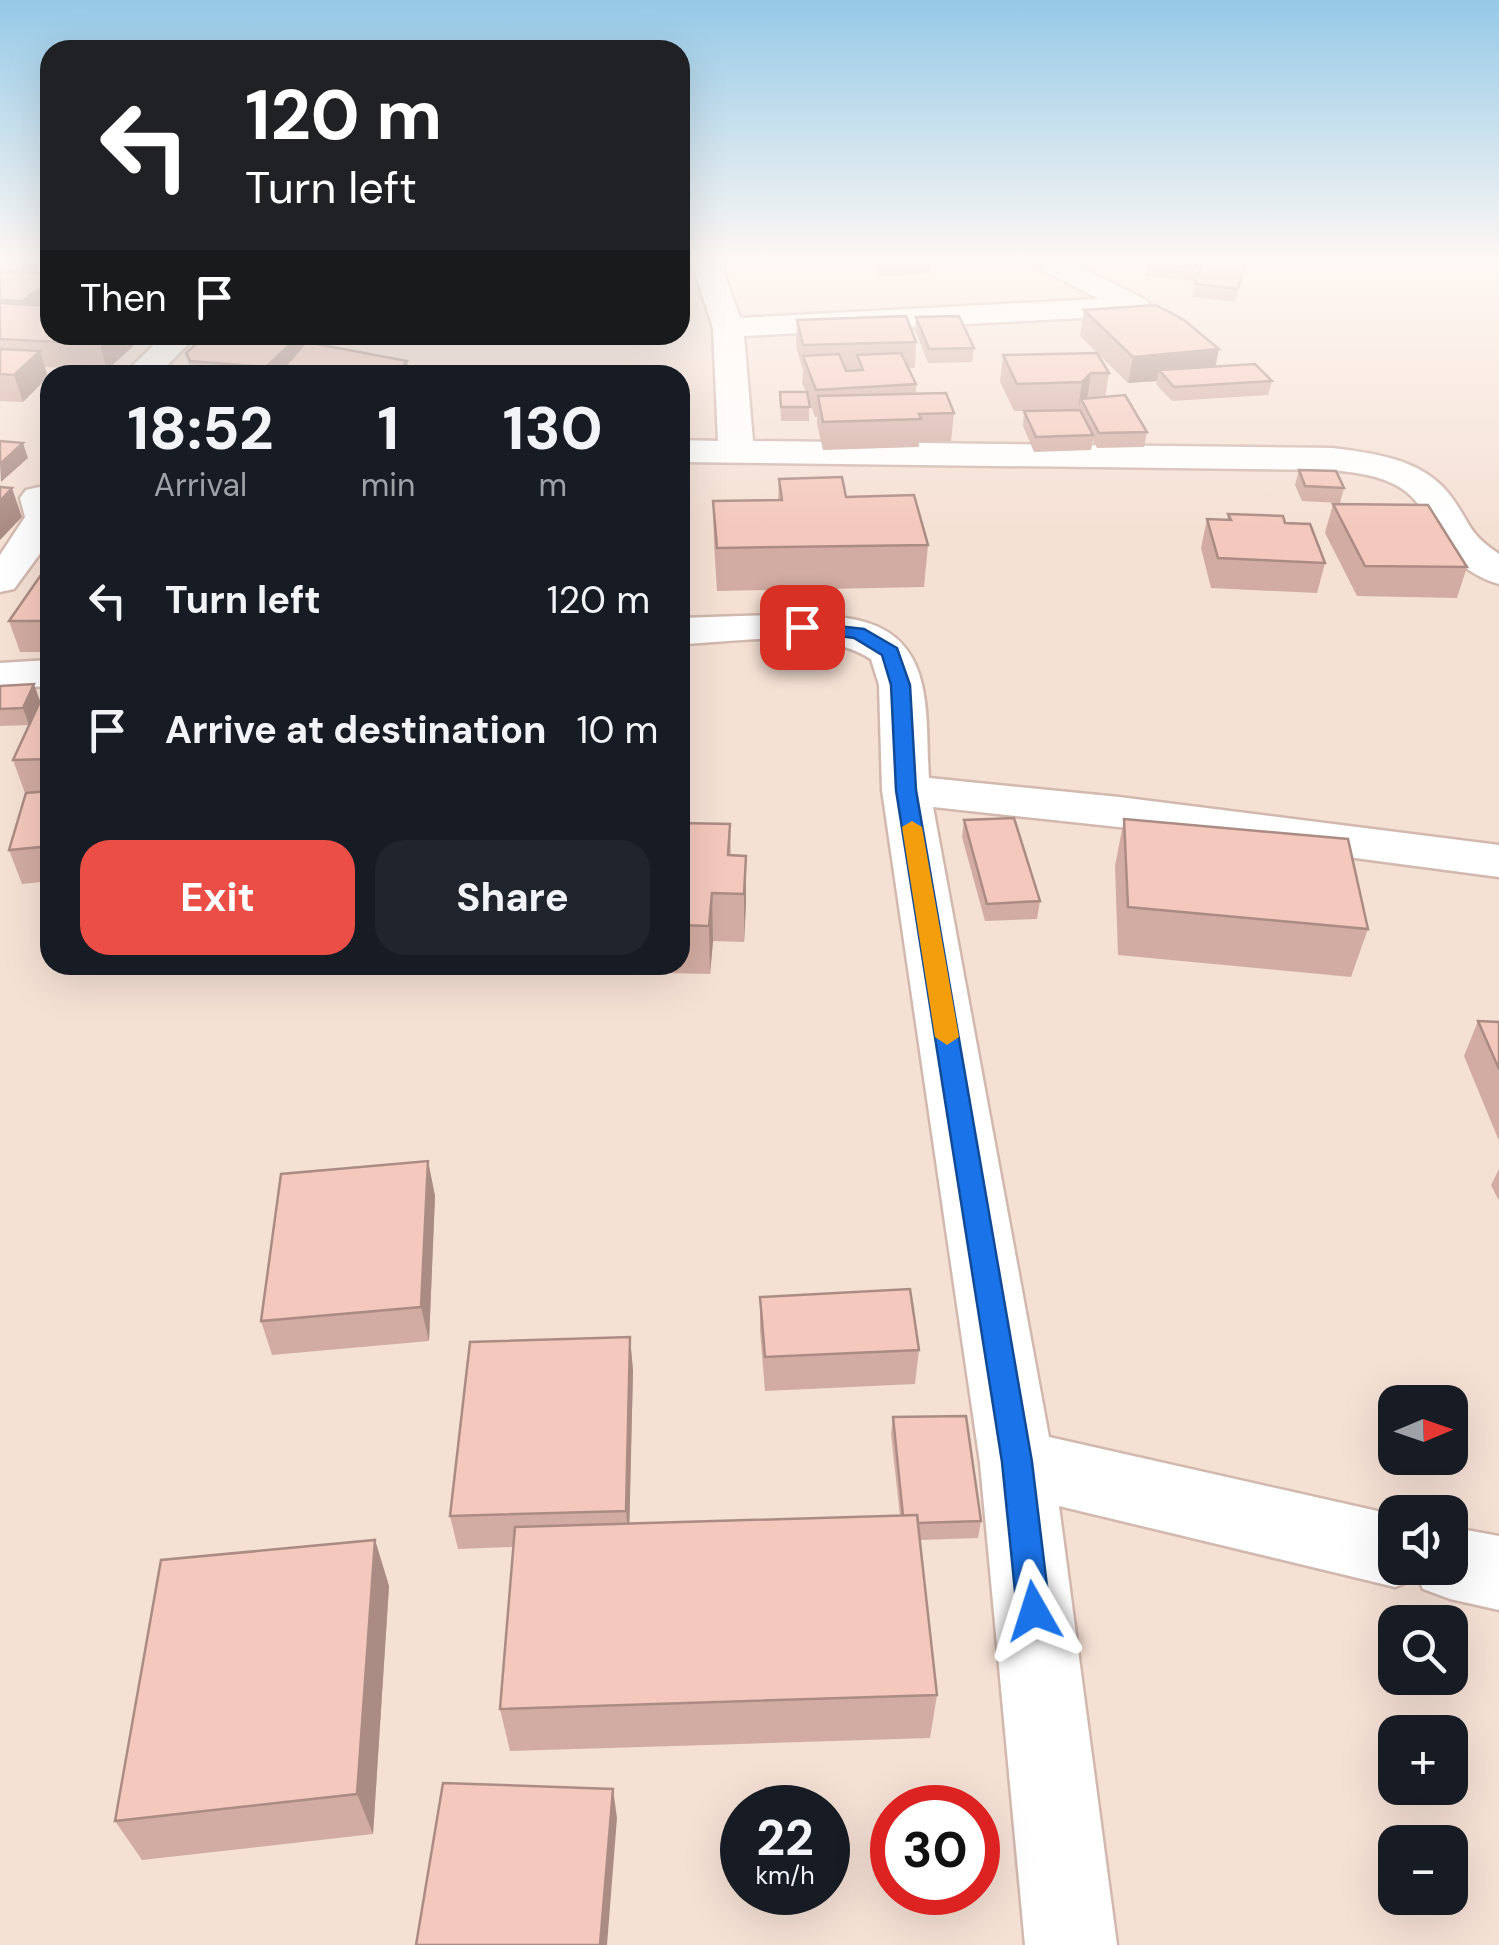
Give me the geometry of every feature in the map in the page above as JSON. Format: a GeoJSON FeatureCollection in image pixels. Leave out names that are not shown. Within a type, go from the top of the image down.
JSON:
{"type":"FeatureCollection","features":[{"type":"Feature","properties":{"kind":"street"},"geometry":{"type":"LineString","coordinates":[[149,365],[168,348]]}},
{"type":"Feature","properties":{"kind":"street"},"geometry":{"type":"LineString","coordinates":[[729,348],[736,451]]}},
{"type":"Feature","properties":{"kind":"street"},"geometry":{"type":"LineString","coordinates":[[690,451],[1332,459],[1377,465],[1405,477],[1432,497],[1448,530],[1499,572]]}},
{"type":"Feature","properties":{"kind":"street"},"geometry":{"type":"LineString","coordinates":[[25,496],[40,471]]}},
{"type":"Feature","properties":{"kind":"street"},"geometry":{"type":"LineString","coordinates":[[0,580],[25,550],[40,523]]}},
{"type":"Feature","properties":{"kind":"street"},"geometry":{"type":"LineString","coordinates":[[690,631],[802,627],[858,633],[890,652],[900,685],[906,790],[1017,1462],[1071,1945]]}},
{"type":"Feature","properties":{"kind":"street"},"geometry":{"type":"LineString","coordinates":[[0,676],[40,674]]}},
{"type":"Feature","properties":{"kind":"street"},"geometry":{"type":"LineString","coordinates":[[906,790],[1119,812],[1499,860]]}},
{"type":"Feature","properties":{"kind":"street"},"geometry":{"type":"LineString","coordinates":[[1017,1462],[1378,1547]]}},
{"type":"Feature","properties":{"kind":"street"},"geometry":{"type":"LineString","coordinates":[[1468,1567],[1499,1573]]}},
{"type":"Feature","properties":{"kind":"shaded area"},"geometry":{"type":"Polygon","coordinates":[[[0,348],[1499,348],[1499,1945],[0,1945],[0,348]]]}},
{"type":"Feature","properties":{"kind":"building"},"geometry":{"type":"Polygon","coordinates":[[[192,348],[286,348],[268,365],[190,361],[186,353],[192,348]]]}},
{"type":"Feature","properties":{"kind":"building"},"geometry":{"type":"Polygon","coordinates":[[[301,348],[337,348],[407,361],[403,365],[286,365],[301,348]]]}},
{"type":"Feature","properties":{"kind":"building"},"geometry":{"type":"Polygon","coordinates":[[[1123,348],[1219,349],[1133,357],[1123,348]]]}},
{"type":"Feature","properties":{"kind":"building"},"geometry":{"type":"Polygon","coordinates":[[[0,349],[40,351],[14,375],[0,374],[0,349]]]}},
{"type":"Feature","properties":{"kind":"building"},"geometry":{"type":"Polygon","coordinates":[[[901,353],[916,384],[816,390],[803,356],[839,354],[846,371],[863,370],[857,355],[901,353]]]}},
{"type":"Feature","properties":{"kind":"building"},"geometry":{"type":"Polygon","coordinates":[[[1097,353],[1109,373],[1091,373],[1082,382],[1017,384],[1003,355],[1097,353]]]}},
{"type":"Feature","properties":{"kind":"building"},"geometry":{"type":"Polygon","coordinates":[[[1255,364],[1272,381],[1174,387],[1159,370],[1255,364]]]}},
{"type":"Feature","properties":{"kind":"building"},"geometry":{"type":"Polygon","coordinates":[[[780,392],[807,392],[810,407],[781,407],[780,392]]]}},
{"type":"Feature","properties":{"kind":"building"},"geometry":{"type":"Polygon","coordinates":[[[946,393],[954,413],[919,414],[921,419],[823,422],[818,396],[946,393]]]}},
{"type":"Feature","properties":{"kind":"building"},"geometry":{"type":"Polygon","coordinates":[[[1125,395],[1147,432],[1099,433],[1081,399],[1125,395]]]}},
{"type":"Feature","properties":{"kind":"building"},"geometry":{"type":"Polygon","coordinates":[[[1080,410],[1093,435],[1036,437],[1024,411],[1080,410]]]}},
{"type":"Feature","properties":{"kind":"building"},"geometry":{"type":"Polygon","coordinates":[[[0,441],[23,443],[0,464],[0,441]]]}},
{"type":"Feature","properties":{"kind":"building"},"geometry":{"type":"Polygon","coordinates":[[[1299,470],[1336,471],[1344,488],[1305,486],[1299,470]]]}},
{"type":"Feature","properties":{"kind":"building"},"geometry":{"type":"Polygon","coordinates":[[[842,477],[846,497],[914,495],[928,545],[717,548],[713,501],[782,500],[779,479],[842,477]]]}},
{"type":"Feature","properties":{"kind":"building"},"geometry":{"type":"Polygon","coordinates":[[[0,487],[12,488],[0,501],[0,487]]]}},
{"type":"Feature","properties":{"kind":"building"},"geometry":{"type":"Polygon","coordinates":[[[1333,504],[1428,505],[1467,567],[1365,566],[1333,504]]]}},
{"type":"Feature","properties":{"kind":"building"},"geometry":{"type":"Polygon","coordinates":[[[1228,514],[1283,516],[1285,523],[1310,524],[1325,563],[1218,558],[1207,519],[1231,520],[1228,514]]]}},
{"type":"Feature","properties":{"kind":"building"},"geometry":{"type":"Polygon","coordinates":[[[40,576],[40,621],[9,621],[40,576]]]}},
{"type":"Feature","properties":{"kind":"building"},"geometry":{"type":"Polygon","coordinates":[[[34,684],[23,708],[0,709],[0,686],[34,684]]]}},
{"type":"Feature","properties":{"kind":"building"},"geometry":{"type":"Polygon","coordinates":[[[40,702],[40,759],[13,760],[40,702]]]}},
{"type":"Feature","properties":{"kind":"building"},"geometry":{"type":"Polygon","coordinates":[[[40,792],[40,847],[9,850],[26,793],[40,792]]]}},
{"type":"Feature","properties":{"kind":"building"},"geometry":{"type":"Polygon","coordinates":[[[1014,818],[1040,901],[987,904],[964,820],[1014,818]]]}},
{"type":"Feature","properties":{"kind":"building"},"geometry":{"type":"Polygon","coordinates":[[[1124,819],[1348,839],[1368,929],[1128,907],[1124,819]]]}},
{"type":"Feature","properties":{"kind":"building"},"geometry":{"type":"Polygon","coordinates":[[[690,823],[730,824],[728,855],[746,856],[744,894],[712,893],[709,926],[690,925],[690,823]]]}},
{"type":"Feature","properties":{"kind":"building"},"geometry":{"type":"Polygon","coordinates":[[[1478,1021],[1499,1022],[1499,1069],[1478,1021]]]}},
{"type":"Feature","properties":{"kind":"building"},"geometry":{"type":"Polygon","coordinates":[[[428,1161],[421,1307],[261,1321],[281,1174],[428,1161]]]}},
{"type":"Feature","properties":{"kind":"building"},"geometry":{"type":"Polygon","coordinates":[[[910,1289],[919,1350],[765,1357],[760,1297],[910,1289]]]}},
{"type":"Feature","properties":{"kind":"building"},"geometry":{"type":"Polygon","coordinates":[[[630,1337],[626,1511],[450,1516],[470,1342],[630,1337]]]}},
{"type":"Feature","properties":{"kind":"building"},"geometry":{"type":"Polygon","coordinates":[[[966,1416],[981,1521],[918,1523],[917,1515],[903,1516],[893,1417],[966,1416]]]}},
{"type":"Feature","properties":{"kind":"building"},"geometry":{"type":"Polygon","coordinates":[[[917,1515],[937,1695],[500,1709],[515,1527],[917,1515]]]}},
{"type":"Feature","properties":{"kind":"building"},"geometry":{"type":"Polygon","coordinates":[[[375,1540],[357,1794],[115,1821],[161,1560],[375,1540]]]}},
{"type":"Feature","properties":{"kind":"building"},"geometry":{"type":"Polygon","coordinates":[[[443,1783],[613,1789],[600,1945],[416,1945],[443,1783]]]}},
{"type":"Feature","properties":{"kind":"slow traffic"},"geometry":{"type":"LineString","coordinates":[[912,827],[947,1037]]}},
{"type":"Feature","properties":{"kind":"route"},"geometry":{"type":"LineString","coordinates":[[802,627],[858,633],[890,652],[900,685],[906,790],[1017,1462],[1034,1611]]}}]}
